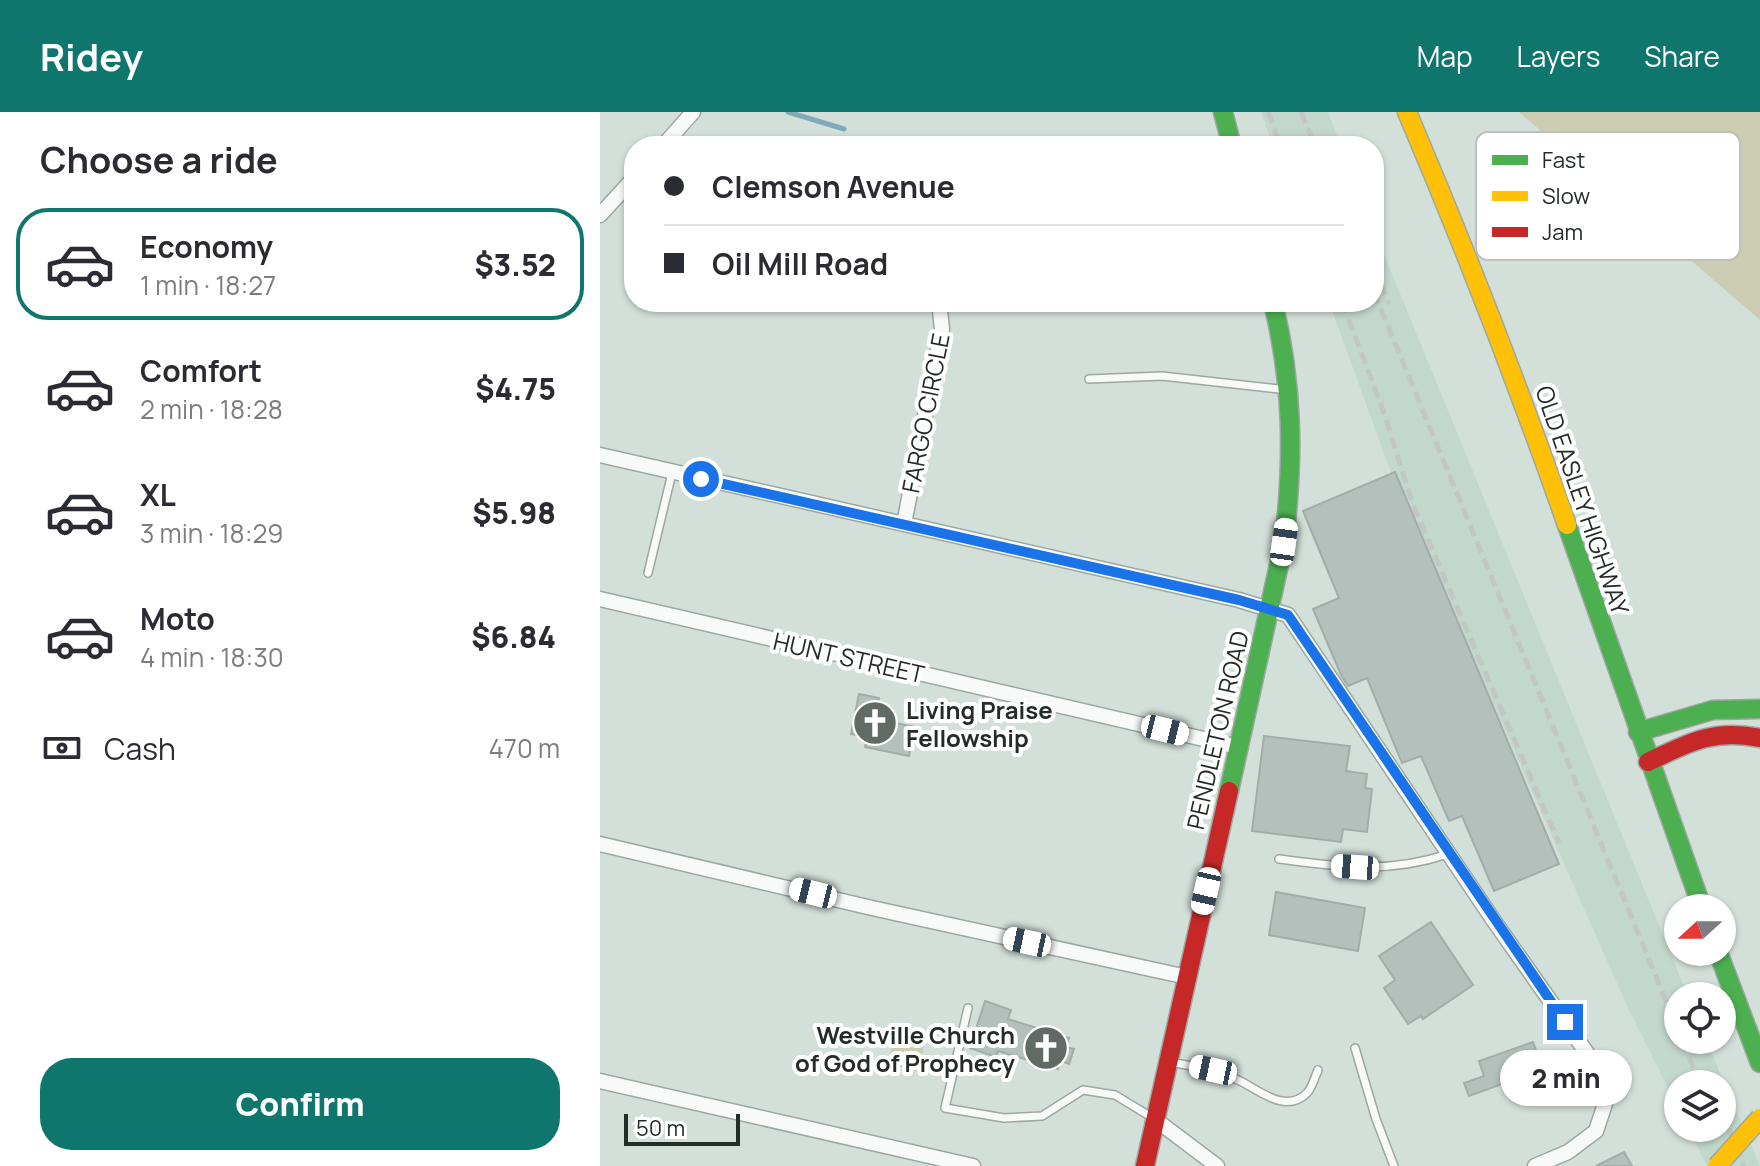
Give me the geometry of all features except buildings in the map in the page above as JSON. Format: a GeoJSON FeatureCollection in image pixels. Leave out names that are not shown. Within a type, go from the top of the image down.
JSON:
{"type":"FeatureCollection","features":[{"type":"Feature","properties":{"kind":"main road"},"geometry":{"type":"LineString","coordinates":[[1223,112],[1229,136]]}},
{"type":"Feature","properties":{"kind":"main road","name":"OLD EASLEY HIGHWAY"},"geometry":{"type":"LineString","coordinates":[[1407,112],[1471,262],[1519,387],[1697,894]]}},
{"type":"Feature","properties":{"kind":"main road","name":"PENDLETON ROAD"},"geometry":{"type":"LineString","coordinates":[[1145,1166],[1284,542],[1294,452],[1290,390],[1275,312]]}},
{"type":"Feature","properties":{"kind":"main road"},"geometry":{"type":"LineString","coordinates":[[1638,732],[1695,713],[1737,706],[1760,709]]}},
{"type":"Feature","properties":{"kind":"main road"},"geometry":{"type":"LineString","coordinates":[[1648,762],[1707,735],[1731,732],[1760,738]]}},
{"type":"Feature","properties":{"kind":"main road"},"geometry":{"type":"LineString","coordinates":[[1723,966],[1760,1063]]}},
{"type":"Feature","properties":{"kind":"main road"},"geometry":{"type":"LineString","coordinates":[[1717,1166],[1760,1118]]}},
{"type":"Feature","properties":{"kind":"street"},"geometry":{"type":"LineString","coordinates":[[672,136],[693,112]]}},
{"type":"Feature","properties":{"kind":"street"},"geometry":{"type":"LineString","coordinates":[[600,215],[624,189]]}},
{"type":"Feature","properties":{"kind":"street","name":"FARGO CIRCLE"},"geometry":{"type":"LineString","coordinates":[[904,524],[942,329],[942,312]]}},
{"type":"Feature","properties":{"kind":"street"},"geometry":{"type":"LineString","coordinates":[[600,455],[1269,608],[1288,615],[1448,854],[1601,1073],[1605,1104],[1596,1131],[1568,1152],[1535,1166]]}},
{"type":"Feature","properties":{"kind":"street","name":"HUNT STREET"},"geometry":{"type":"LineString","coordinates":[[600,599],[1238,747]]}},
{"type":"Feature","properties":{"kind":"street"},"geometry":{"type":"LineString","coordinates":[[600,844],[1187,977]]}},
{"type":"Feature","properties":{"kind":"street"},"geometry":{"type":"LineString","coordinates":[[600,1081],[973,1166]]}},
{"type":"Feature","properties":{"kind":"street"},"geometry":{"type":"LineString","coordinates":[[1156,1120],[1217,1166]]}},
{"type":"Feature","properties":{"kind":"lane"},"geometry":{"type":"LineString","coordinates":[[1089,379],[1162,376],[1290,390]]}},
{"type":"Feature","properties":{"kind":"lane"},"geometry":{"type":"LineString","coordinates":[[648,573],[672,473]]}},
{"type":"Feature","properties":{"kind":"lane"},"geometry":{"type":"LineString","coordinates":[[1279,859],[1384,868],[1420,863],[1448,854]]}},
{"type":"Feature","properties":{"kind":"lane"},"geometry":{"type":"LineString","coordinates":[[968,1008],[945,1108],[1004,1118],[1042,1116],[1083,1090],[1115,1095],[1156,1120]]}},
{"type":"Feature","properties":{"kind":"lane"},"geometry":{"type":"LineString","coordinates":[[1355,1048],[1394,1166]]}},
{"type":"Feature","properties":{"kind":"lane"},"geometry":{"type":"LineString","coordinates":[[1168,1062],[1213,1070],[1282,1102],[1307,1093],[1318,1070]]}},
{"type":"Feature","properties":{"kind":"shaded area"},"geometry":{"type":"Polygon","coordinates":[[[1261,112],[1328,112],[1337,136],[1269,136],[1261,112]]]}},
{"type":"Feature","properties":{"kind":"shaded area"},"geometry":{"type":"Polygon","coordinates":[[[1519,112],[1760,112],[1760,320],[1690,260],[1740,260],[1740,132],[1542,132],[1519,112]]]}},
{"type":"Feature","properties":{"kind":"shaded area"},"geometry":{"type":"Polygon","coordinates":[[[1384,254],[1664,937],[1664,966],[1676,966],[1682,982],[1664,982],[1664,1054],[1712,1054],[1719,1070],[1664,1070],[1664,1080],[1628,1008],[1390,470],[1333,312],[1384,312],[1384,254]]]}},
{"type":"Feature","properties":{"kind":"shaded area"},"geometry":{"type":"Polygon","coordinates":[[[897,1026],[926,1033],[919,1072],[888,1063],[897,1026]]]}},
{"type":"Feature","properties":{"kind":"shaded area"},"geometry":{"type":"Polygon","coordinates":[[[1736,1110],[1760,1166],[1707,1166],[1695,1142],[1736,1142],[1736,1110]]]}},
{"type":"Feature","properties":{"kind":"waterway"},"geometry":{"type":"LineString","coordinates":[[788,112],[844,129]]}},
{"type":"Feature","properties":{"kind":"railway"},"geometry":{"type":"LineString","coordinates":[[1268,112],[1277,136]]}},
{"type":"Feature","properties":{"kind":"railway"},"geometry":{"type":"LineString","coordinates":[[1301,112],[1311,136]]}},
{"type":"Feature","properties":{"kind":"railway"},"geometry":{"type":"LineString","coordinates":[[1384,292],[1389,304]]}},
{"type":"Feature","properties":{"kind":"railway"},"geometry":{"type":"LineString","coordinates":[[1346,312],[1383,410],[1413,505],[1559,843]]}},
{"type":"Feature","properties":{"kind":"railway"},"geometry":{"type":"LineString","coordinates":[[1382,312],[1664,996]]}},
{"type":"Feature","properties":{"kind":"railway"},"geometry":{"type":"LineString","coordinates":[[1688,1054],[1694,1070]]}},
{"type":"Feature","properties":{"kind":"railway"},"geometry":{"type":"LineString","coordinates":[[1734,1142],[1744,1166]]}},
{"type":"Feature","properties":{"kind":"traffic: fast"},"geometry":{"type":"LineString","coordinates":[[1223,112],[1229,136]]}},
{"type":"Feature","properties":{"kind":"traffic: fast"},"geometry":{"type":"LineString","coordinates":[[1229,791],[1284,542],[1287,511],[1290,421],[1285,363],[1275,312]]}},
{"type":"Feature","properties":{"kind":"traffic: fast"},"geometry":{"type":"LineString","coordinates":[[1567,525],[1697,894]]}},
{"type":"Feature","properties":{"kind":"traffic: fast"},"geometry":{"type":"LineString","coordinates":[[1638,732],[1713,710],[1760,709]]}},
{"type":"Feature","properties":{"kind":"traffic: fast"},"geometry":{"type":"LineString","coordinates":[[1723,966],[1760,1063]]}},
{"type":"Feature","properties":{"kind":"traffic: slow"},"geometry":{"type":"LineString","coordinates":[[1407,112],[1490,317],[1567,525]]}},
{"type":"Feature","properties":{"kind":"traffic: slow"},"geometry":{"type":"LineString","coordinates":[[1717,1166],[1760,1118]]}},
{"type":"Feature","properties":{"kind":"traffic: jam"},"geometry":{"type":"LineString","coordinates":[[1648,762],[1689,743],[1715,736],[1760,738]]}},
{"type":"Feature","properties":{"kind":"traffic: jam"},"geometry":{"type":"LineString","coordinates":[[1145,1166],[1229,791]]}},
{"type":"Feature","properties":{"kind":"place","name":"Living Praise Fellowship"},"geometry":{"type":"Point","coordinates":[875,723]}},
{"type":"Feature","properties":{"kind":"place","name":"Westville Church of God of Prophecy"},"geometry":{"type":"Point","coordinates":[1046,1048]}},
{"type":"Feature","properties":{"kind":"route"},"geometry":{"type":"LineString","coordinates":[[701,479],[1239,600],[1288,615],[1565,1022]]}}]}
